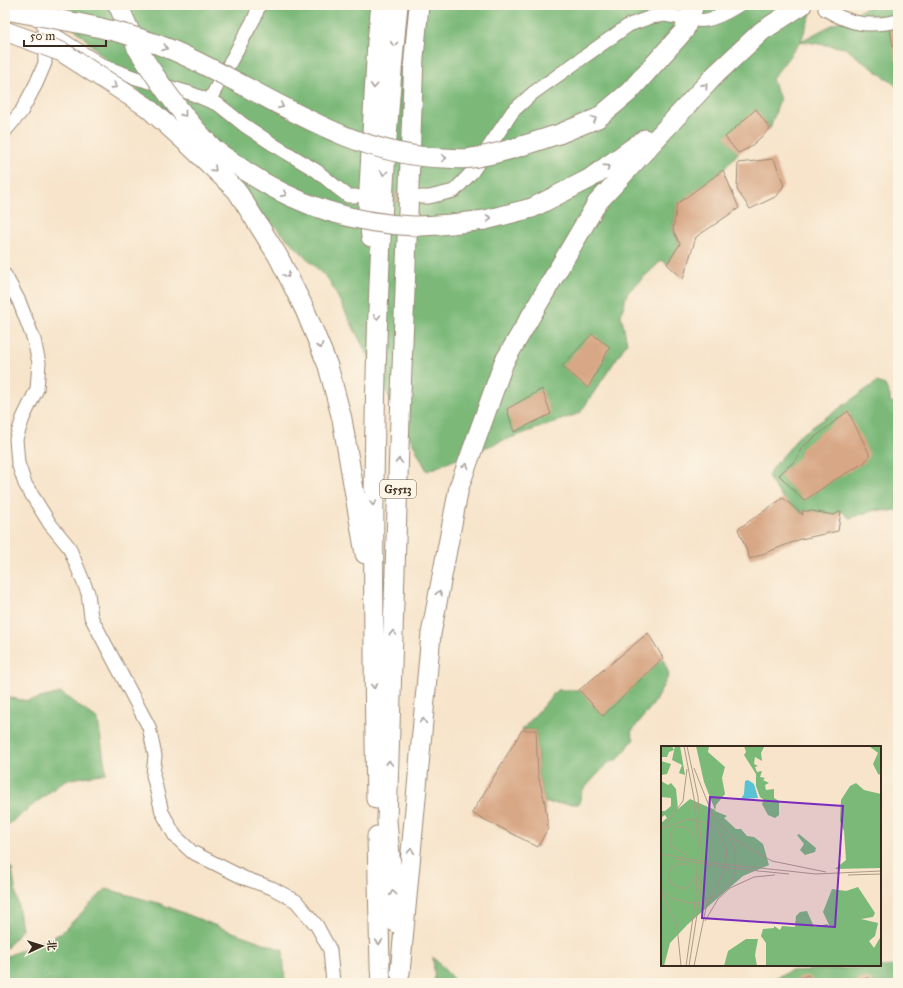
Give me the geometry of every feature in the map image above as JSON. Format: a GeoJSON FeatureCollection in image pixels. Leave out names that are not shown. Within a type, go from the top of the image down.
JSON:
{"type":"FeatureCollection","features":[{"type":"Feature","properties":{"kind":"highway"},"geometry":{"type":"LineString","coordinates":[[118,5],[137,48],[157,80],[187,118],[215,149],[254,177],[295,200],[336,214],[382,223],[415,226],[485,220],[532,208],[589,180],[679,115]]}},
{"type":"Feature","properties":{"kind":"highway"},"geometry":{"type":"LineString","coordinates":[[378,292],[368,207],[377,41],[381,5]]}},
{"type":"Feature","properties":{"kind":"highway","name":"G5513"},"geometry":{"type":"LineString","coordinates":[[382,983],[380,967],[374,706],[373,477],[378,292],[384,172],[398,5]]}},
{"type":"Feature","properties":{"kind":"highway","name":"G5513"},"geometry":{"type":"LineString","coordinates":[[401,978],[387,821],[414,56],[419,5]]}},
{"type":"Feature","properties":{"kind":"highway"},"geometry":{"type":"LineString","coordinates":[[414,56],[426,5]]}},
{"type":"Feature","properties":{"kind":"highway"},"geometry":{"type":"LineString","coordinates":[[401,978],[431,634],[458,487],[504,362],[597,203],[715,75],[762,31],[802,5]]}},
{"type":"Feature","properties":{"kind":"highway"},"geometry":{"type":"LineString","coordinates":[[5,10],[79,22],[133,36],[172,50],[324,127],[376,147],[425,158],[470,159],[516,148],[559,134],[598,118],[629,92],[684,31],[691,14]]}},
{"type":"Feature","properties":{"kind":"highway"},"geometry":{"type":"LineString","coordinates":[[5,31],[62,52],[147,107],[237,191],[278,256],[305,310],[328,366],[342,419],[374,605]]}},
{"type":"Feature","properties":{"kind":"street"},"geometry":{"type":"LineString","coordinates":[[5,131],[21,112],[36,84],[44,63],[44,28],[37,5]]}},
{"type":"Feature","properties":{"kind":"street"},"geometry":{"type":"LineString","coordinates":[[209,101],[255,17],[258,5]]}},
{"type":"Feature","properties":{"kind":"street"},"geometry":{"type":"LineString","coordinates":[[421,197],[429,197],[454,191],[472,172],[513,111],[533,93],[628,24],[651,17],[665,15],[691,14],[701,21],[724,14],[739,5]]}},
{"type":"Feature","properties":{"kind":"street"},"geometry":{"type":"LineString","coordinates":[[825,9],[854,23],[880,25],[898,21]]}},
{"type":"Feature","properties":{"kind":"street"},"geometry":{"type":"LineString","coordinates":[[44,28],[103,66],[136,78],[190,93],[219,105],[244,125],[317,171],[348,196],[356,196]]}},
{"type":"Feature","properties":{"kind":"street"},"geometry":{"type":"LineString","coordinates":[[5,274],[19,301],[34,340],[39,363],[37,389],[22,418],[16,439],[18,463],[28,489],[50,524],[69,547],[88,593],[91,617],[149,727],[155,756],[153,775],[162,812],[175,836],[192,852],[244,878],[272,888],[296,901],[317,926],[330,950],[333,983]]}},
{"type":"Feature","properties":{"kind":"green space"},"geometry":{"type":"Polygon","coordinates":[[[51,5],[814,5],[801,41],[772,79],[780,99],[770,129],[756,109],[735,129],[738,153],[723,170],[677,205],[673,230],[680,244],[667,264],[662,260],[627,293],[621,315],[627,343],[580,413],[499,442],[427,471],[329,280],[51,5]]]}},
{"type":"Feature","properties":{"kind":"green space"},"geometry":{"type":"Polygon","coordinates":[[[873,5],[898,5],[898,87],[845,48],[801,41],[873,5]]]}},
{"type":"Feature","properties":{"kind":"green space"},"geometry":{"type":"Polygon","coordinates":[[[877,382],[885,385],[890,396],[890,402],[898,403],[898,510],[875,510],[850,518],[841,511],[840,514],[826,514],[802,511],[803,515],[783,498],[768,476],[798,437],[877,382]]]}},
{"type":"Feature","properties":{"kind":"green space"},"geometry":{"type":"Polygon","coordinates":[[[663,658],[669,675],[654,703],[631,732],[634,739],[618,759],[608,763],[582,791],[579,804],[545,803],[538,775],[536,730],[522,730],[557,690],[579,690],[663,658]]]}},
{"type":"Feature","properties":{"kind":"green space"},"geometry":{"type":"Polygon","coordinates":[[[61,693],[98,720],[106,773],[65,780],[5,827],[5,697],[28,701],[61,693]]]}},
{"type":"Feature","properties":{"kind":"green space"},"geometry":{"type":"Polygon","coordinates":[[[5,858],[12,870],[22,929],[5,950],[5,858]]]}},
{"type":"Feature","properties":{"kind":"green space"},"geometry":{"type":"Polygon","coordinates":[[[106,889],[158,903],[283,950],[285,983],[5,983],[5,957],[60,934],[106,889]]]}},
{"type":"Feature","properties":{"kind":"green space"},"geometry":{"type":"Polygon","coordinates":[[[433,957],[457,983],[435,983],[433,957]]]}},
{"type":"Feature","properties":{"kind":"green space"},"geometry":{"type":"Polygon","coordinates":[[[898,966],[898,983],[764,983],[790,971],[898,966]]]}},
{"type":"Feature","properties":{"kind":"building"},"geometry":{"type":"Polygon","coordinates":[[[898,27],[898,60],[896,61],[890,29],[898,27]]]}},
{"type":"Feature","properties":{"kind":"building"},"geometry":{"type":"Polygon","coordinates":[[[756,109],[770,129],[749,148],[738,153],[725,137],[756,109]]]}},
{"type":"Feature","properties":{"kind":"building"},"geometry":{"type":"Polygon","coordinates":[[[774,159],[784,185],[777,196],[750,209],[737,190],[738,163],[774,159]]]}},
{"type":"Feature","properties":{"kind":"building"},"geometry":{"type":"Polygon","coordinates":[[[723,170],[739,208],[696,237],[683,279],[667,264],[680,244],[673,230],[677,204],[723,170]]]}},
{"type":"Feature","properties":{"kind":"building"},"geometry":{"type":"Polygon","coordinates":[[[592,334],[610,347],[588,388],[562,366],[592,334]]]}},
{"type":"Feature","properties":{"kind":"building"},"geometry":{"type":"Polygon","coordinates":[[[542,389],[551,414],[514,432],[507,409],[542,389]]]}},
{"type":"Feature","properties":{"kind":"building"},"geometry":{"type":"Polygon","coordinates":[[[848,411],[869,453],[869,457],[864,463],[831,482],[804,501],[779,475],[798,458],[801,448],[848,411]]]}},
{"type":"Feature","properties":{"kind":"building"},"geometry":{"type":"Polygon","coordinates":[[[783,498],[803,515],[802,511],[812,511],[834,515],[841,511],[838,531],[801,539],[750,559],[738,529],[783,498]]]}},
{"type":"Feature","properties":{"kind":"building"},"geometry":{"type":"Polygon","coordinates":[[[648,633],[663,658],[603,716],[579,690],[648,633]]]}},
{"type":"Feature","properties":{"kind":"building"},"geometry":{"type":"Polygon","coordinates":[[[522,730],[536,730],[538,775],[545,803],[548,828],[538,847],[472,813],[522,730]]]}},
{"type":"Feature","properties":{"kind":"building"},"geometry":{"type":"Polygon","coordinates":[[[808,975],[815,983],[787,983],[808,975]]]}},
{"type":"Feature","properties":{"kind":"building"},"geometry":{"type":"Polygon","coordinates":[[[869,978],[872,983],[855,983],[860,979],[869,978]]]}},
{"type":"Feature","properties":{"kind":"tunnel"},"geometry":{"type":"LineString","coordinates":[[376,196],[416,197]]}}]}
